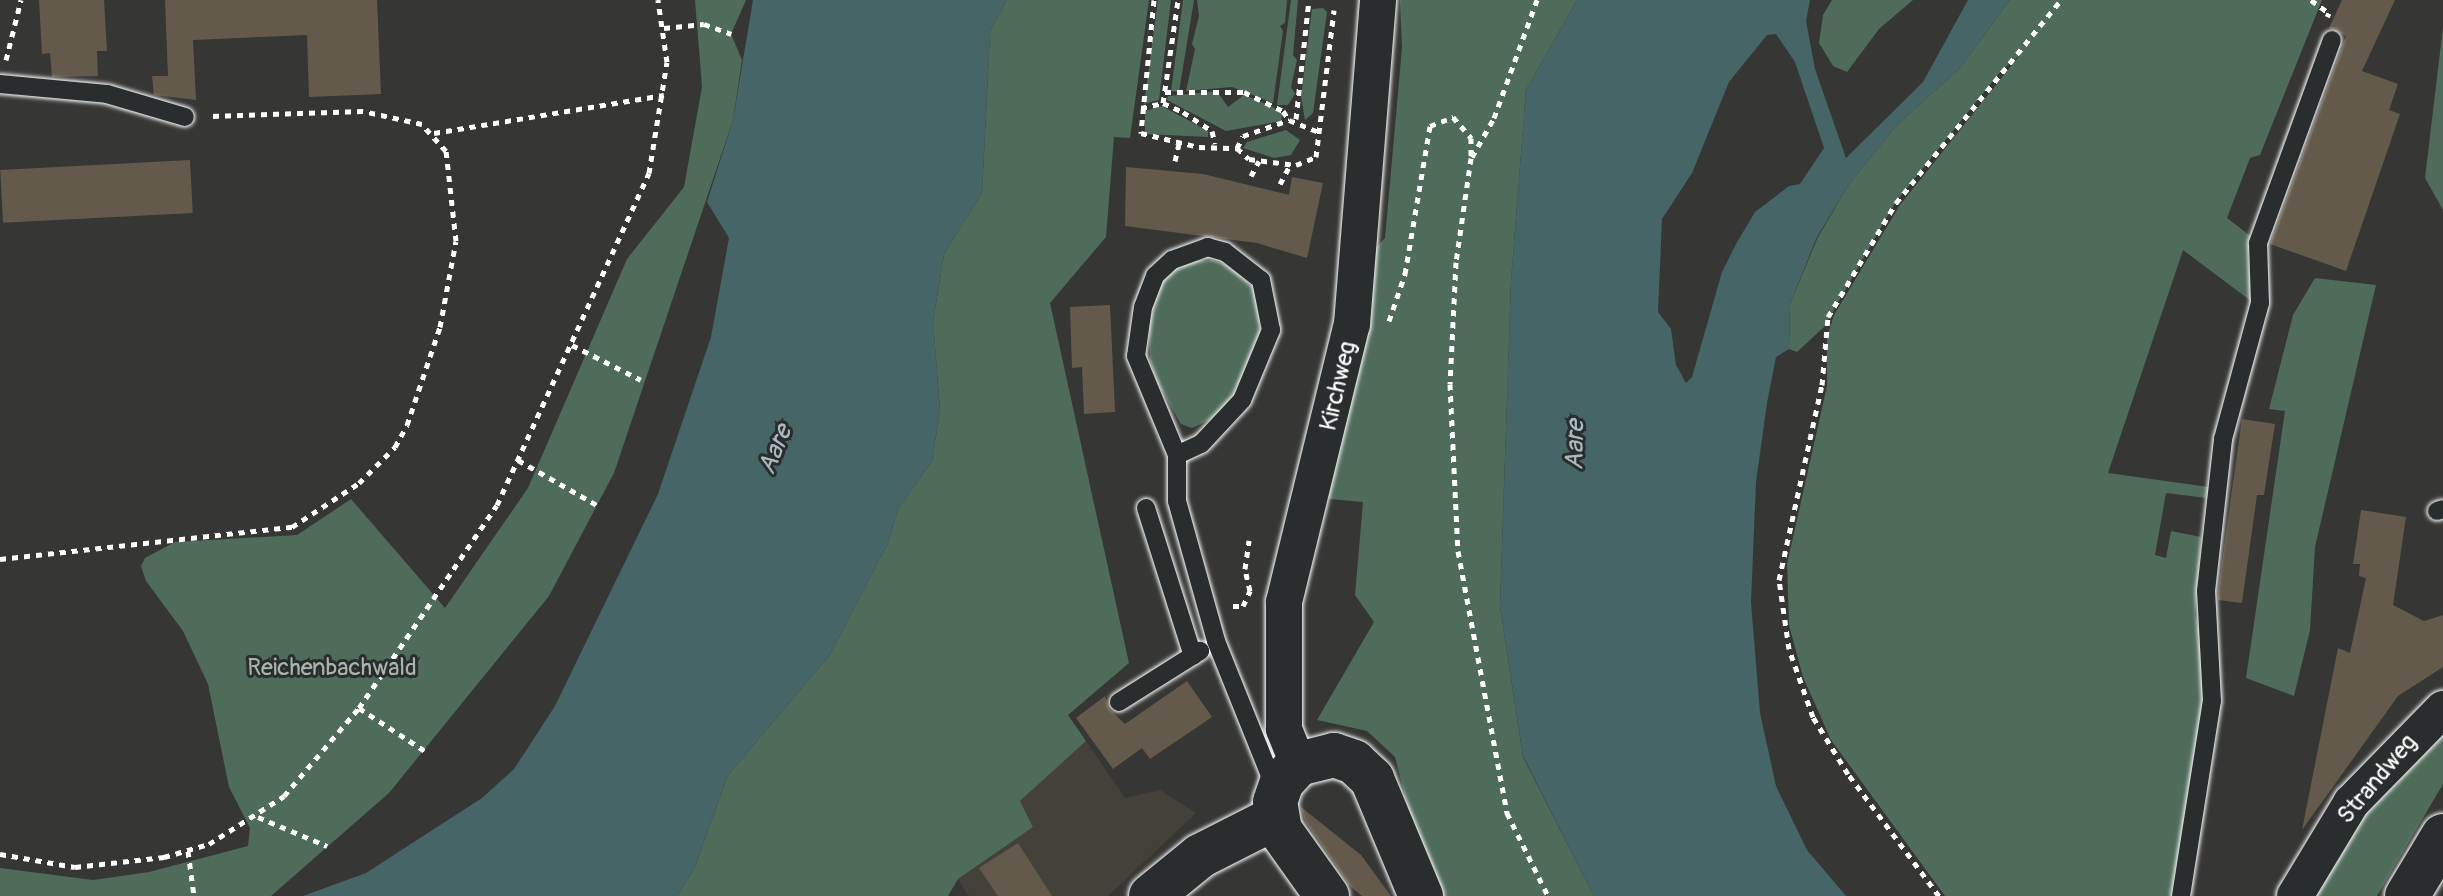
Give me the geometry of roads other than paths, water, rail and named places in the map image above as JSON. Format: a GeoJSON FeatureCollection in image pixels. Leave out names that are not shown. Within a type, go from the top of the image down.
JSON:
{"type":"FeatureCollection","features":[{"type":"Feature","properties":{"kind":"street","name":"Kirchweg"},"geometry":{"type":"LineString","coordinates":[[1283,792],[1284,602],[1352,324],[1378,0]]}},
{"type":"Feature","properties":{"kind":"street","name":"Strandweg"},"geometry":{"type":"LineString","coordinates":[[2295,896],[2351,803],[2443,709]]}},
{"type":"Feature","properties":{"kind":"street"},"geometry":{"type":"LineString","coordinates":[[1151,896],[1334,755],[1362,768],[1380,794],[1421,896]]}},
{"type":"Feature","properties":{"kind":"street"},"geometry":{"type":"LineString","coordinates":[[1283,792],[1327,896]]}},
{"type":"Feature","properties":{"kind":"street"},"geometry":{"type":"LineString","coordinates":[[2407,896],[2443,836]]}},
{"type":"Feature","properties":{"kind":"lane"},"geometry":{"type":"LineString","coordinates":[[2181,896],[2212,701],[2206,591],[2223,439],[2260,303],[2258,243],[2332,40]]}},
{"type":"Feature","properties":{"kind":"lane"},"geometry":{"type":"LineString","coordinates":[[0,84],[107,94],[185,117]]}},
{"type":"Feature","properties":{"kind":"lane"},"geometry":{"type":"LineString","coordinates":[[1177,455],[1201,444],[1242,400],[1271,330],[1261,280],[1225,252],[1208,247],[1172,260],[1155,276],[1137,340],[1140,372],[1177,455],[1177,501],[1216,641],[1283,792]]}},
{"type":"Feature","properties":{"kind":"lane"},"geometry":{"type":"LineString","coordinates":[[1146,508],[1193,656]]}},
{"type":"Feature","properties":{"kind":"lane"},"geometry":{"type":"LineString","coordinates":[[1119,702],[1216,641]]}},
{"type":"Feature","properties":{"kind":"water","name":"Aare"},"geometry":{"type":"Polygon","coordinates":[[[753,0],[1007,0],[990,31],[982,193],[944,254],[933,322],[940,410],[932,461],[898,509],[888,543],[829,656],[728,775],[694,869],[677,896],[303,896],[366,873],[482,798],[514,769],[555,706],[658,494],[711,337],[729,238],[707,202],[733,120],[753,0]]]}},
{"type":"Feature","properties":{"kind":"water","name":"Aare"},"geometry":{"type":"Polygon","coordinates":[[[1577,0],[1810,0],[1806,21],[1815,69],[1846,158],[1923,82],[1968,0],[2010,0],[1960,68],[1896,126],[1849,184],[1817,237],[1790,304],[1789,349],[1776,357],[1767,403],[1756,482],[1751,602],[1760,713],[1776,786],[1807,850],[1846,896],[1594,896],[1523,756],[1500,606],[1511,281],[1526,90],[1577,0]],[[1776,34],[1767,35],[1729,82],[1692,173],[1662,219],[1658,312],[1671,329],[1676,365],[1686,383],[1692,377],[1722,272],[1736,244],[1755,212],[1789,186],[1800,184],[1824,148],[1795,62],[1776,34]]]}},
{"type":"Feature","properties":{"kind":"park label","name":"Reichenbachwald"},"geometry":{"type":"Point","coordinates":[332,668]}}]}
